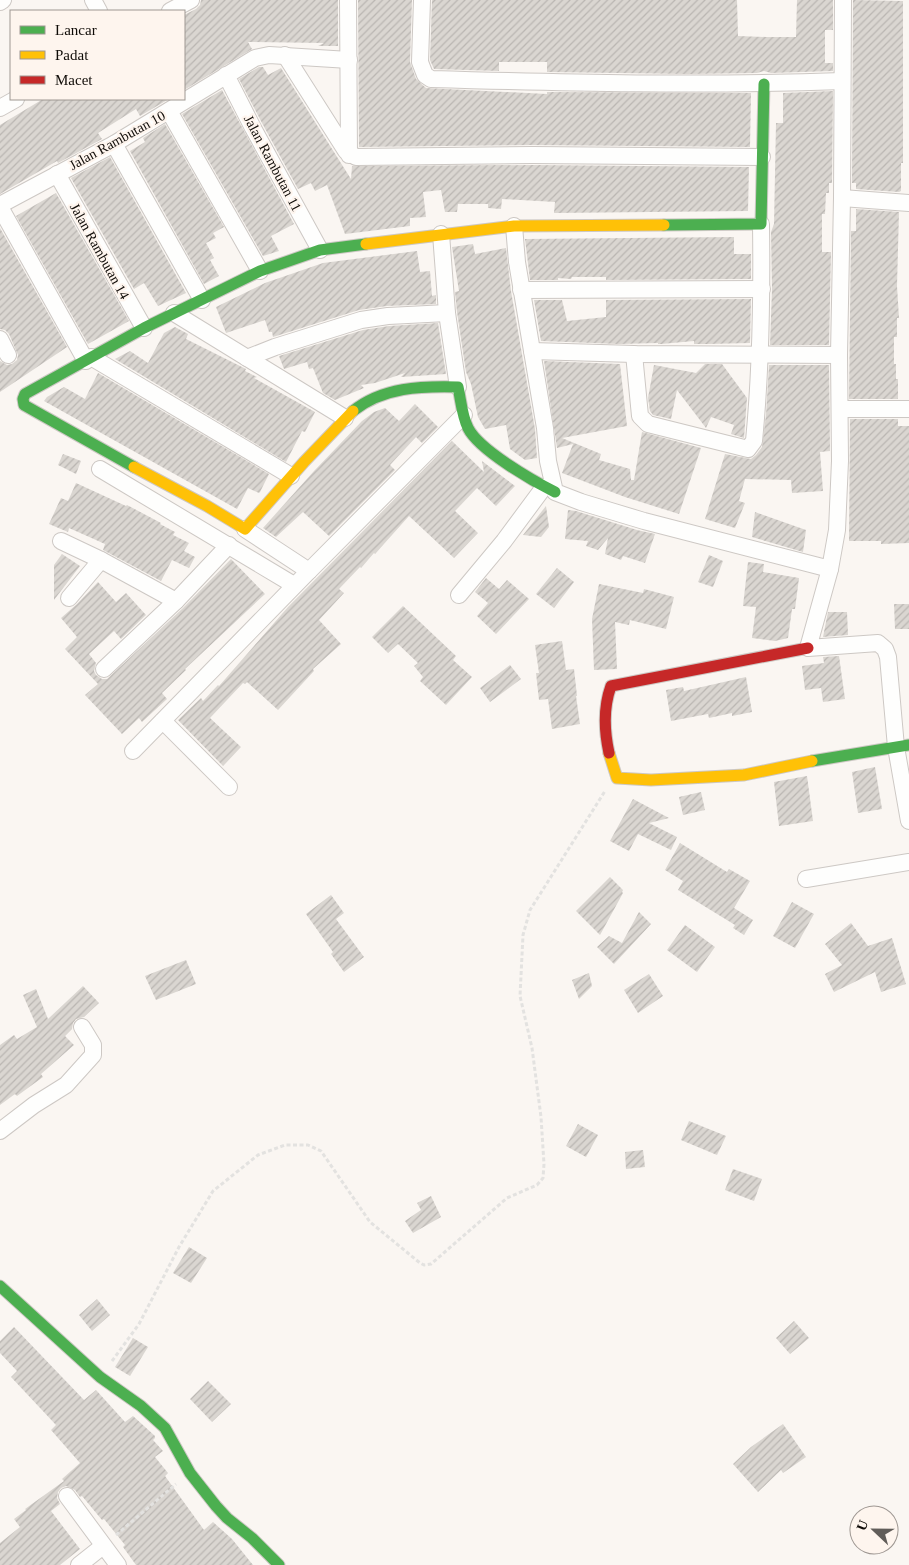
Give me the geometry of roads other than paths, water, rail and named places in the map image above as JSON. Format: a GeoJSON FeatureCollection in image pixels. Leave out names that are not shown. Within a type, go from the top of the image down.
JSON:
{"type":"FeatureCollection","features":[{"type":"Feature","properties":{"kind":"street"},"geometry":{"type":"LineString","coordinates":[[172,10],[191,0]]}},
{"type":"Feature","properties":{"kind":"street"},"geometry":{"type":"LineString","coordinates":[[348,0],[350,154]]}},
{"type":"Feature","properties":{"kind":"street"},"geometry":{"type":"LineString","coordinates":[[422,0],[420,62],[425,75],[431,79],[590,84],[764,84],[842,81]]}},
{"type":"Feature","properties":{"kind":"street"},"geometry":{"type":"LineString","coordinates":[[808,648],[830,569],[837,530],[840,409],[843,0]]}},
{"type":"Feature","properties":{"kind":"street","name":"Jalan Rambutan 10"},"geometry":{"type":"LineString","coordinates":[[0,206],[114,144],[255,58],[269,55],[349,60]]}},
{"type":"Feature","properties":{"kind":"street"},"geometry":{"type":"LineString","coordinates":[[285,56],[346,152],[356,157],[532,155],[762,157]]}},
{"type":"Feature","properties":{"kind":"street","name":"Jalan Rambutan 11"},"geometry":{"type":"LineString","coordinates":[[226,75],[320,250]]}},
{"type":"Feature","properties":{"kind":"street"},"geometry":{"type":"LineString","coordinates":[[634,354],[640,416],[648,424],[748,449],[754,441],[760,355],[764,84]]}},
{"type":"Feature","properties":{"kind":"street"},"geometry":{"type":"LineString","coordinates":[[0,108],[14,100]]}},
{"type":"Feature","properties":{"kind":"street"},"geometry":{"type":"LineString","coordinates":[[169,112],[260,271]]}},
{"type":"Feature","properties":{"kind":"street"},"geometry":{"type":"LineString","coordinates":[[114,144],[202,300]]}},
{"type":"Feature","properties":{"kind":"street","name":"Jalan Rambutan 14"},"geometry":{"type":"LineString","coordinates":[[56,174],[144,328]]}},
{"type":"Feature","properties":{"kind":"street"},"geometry":{"type":"LineString","coordinates":[[842,198],[909,203]]}},
{"type":"Feature","properties":{"kind":"street"},"geometry":{"type":"LineString","coordinates":[[0,206],[88,359],[291,476]]}},
{"type":"Feature","properties":{"kind":"street"},"geometry":{"type":"LineString","coordinates":[[309,571],[207,506],[24,405],[23,399],[25,394],[144,328],[260,271],[320,250],[514,226],[761,224]]}},
{"type":"Feature","properties":{"kind":"street"},"geometry":{"type":"LineString","coordinates":[[459,595],[550,489],[545,428],[521,290],[514,226]]}},
{"type":"Feature","properties":{"kind":"street"},"geometry":{"type":"LineString","coordinates":[[441,234],[447,313],[458,387],[464,415],[470,431],[485,446],[516,470],[550,489],[581,502],[644,521],[830,569]]}},
{"type":"Feature","properties":{"kind":"street"},"geometry":{"type":"LineString","coordinates":[[521,290],[762,289]]}},
{"type":"Feature","properties":{"kind":"street"},"geometry":{"type":"LineString","coordinates":[[174,313],[345,418]]}},
{"type":"Feature","properties":{"kind":"street"},"geometry":{"type":"LineString","coordinates":[[248,358],[275,347],[361,320],[388,316],[447,313]]}},
{"type":"Feature","properties":{"kind":"street"},"geometry":{"type":"LineString","coordinates":[[0,340],[8,355]]}},
{"type":"Feature","properties":{"kind":"street"},"geometry":{"type":"LineString","coordinates":[[532,351],[634,354],[839,355]]}},
{"type":"Feature","properties":{"kind":"street"},"geometry":{"type":"LineString","coordinates":[[245,529],[345,418],[360,406],[375,398],[398,390],[458,387]]}},
{"type":"Feature","properties":{"kind":"street"},"geometry":{"type":"LineString","coordinates":[[840,409],[909,409],[909,402]]}},
{"type":"Feature","properties":{"kind":"street"},"geometry":{"type":"LineString","coordinates":[[134,751],[294,585],[464,415]]}},
{"type":"Feature","properties":{"kind":"street"},"geometry":{"type":"LineString","coordinates":[[100,469],[294,585]]}},
{"type":"Feature","properties":{"kind":"street"},"geometry":{"type":"LineString","coordinates":[[62,541],[176,601]]}},
{"type":"Feature","properties":{"kind":"street"},"geometry":{"type":"LineString","coordinates":[[104,669],[176,601],[229,545]]}},
{"type":"Feature","properties":{"kind":"street"},"geometry":{"type":"LineString","coordinates":[[69,598],[101,560]]}},
{"type":"Feature","properties":{"kind":"street"},"geometry":{"type":"LineString","coordinates":[[902,746],[744,775],[651,780],[617,778],[612,765],[605,723],[606,703],[611,686],[808,648],[878,643],[885,649],[888,657],[902,746],[909,822]]}},
{"type":"Feature","properties":{"kind":"street"},"geometry":{"type":"LineString","coordinates":[[163,721],[229,787]]}},
{"type":"Feature","properties":{"kind":"street"},"geometry":{"type":"LineString","coordinates":[[806,879],[909,862]]}},
{"type":"Feature","properties":{"kind":"street"},"geometry":{"type":"LineString","coordinates":[[0,1131],[34,1105],[66,1085],[93,1055],[92,1045],[82,1027]]}},
{"type":"Feature","properties":{"kind":"street"},"geometry":{"type":"LineString","coordinates":[[0,1286],[100,1377],[141,1406],[165,1428],[190,1473],[227,1518],[252,1538],[279,1565]]}},
{"type":"Feature","properties":{"kind":"street"},"geometry":{"type":"LineString","coordinates":[[67,1496],[118,1565]]}},
{"type":"Feature","properties":{"kind":"street"},"geometry":{"type":"LineString","coordinates":[[79,1565],[103,1546]]}}]}
